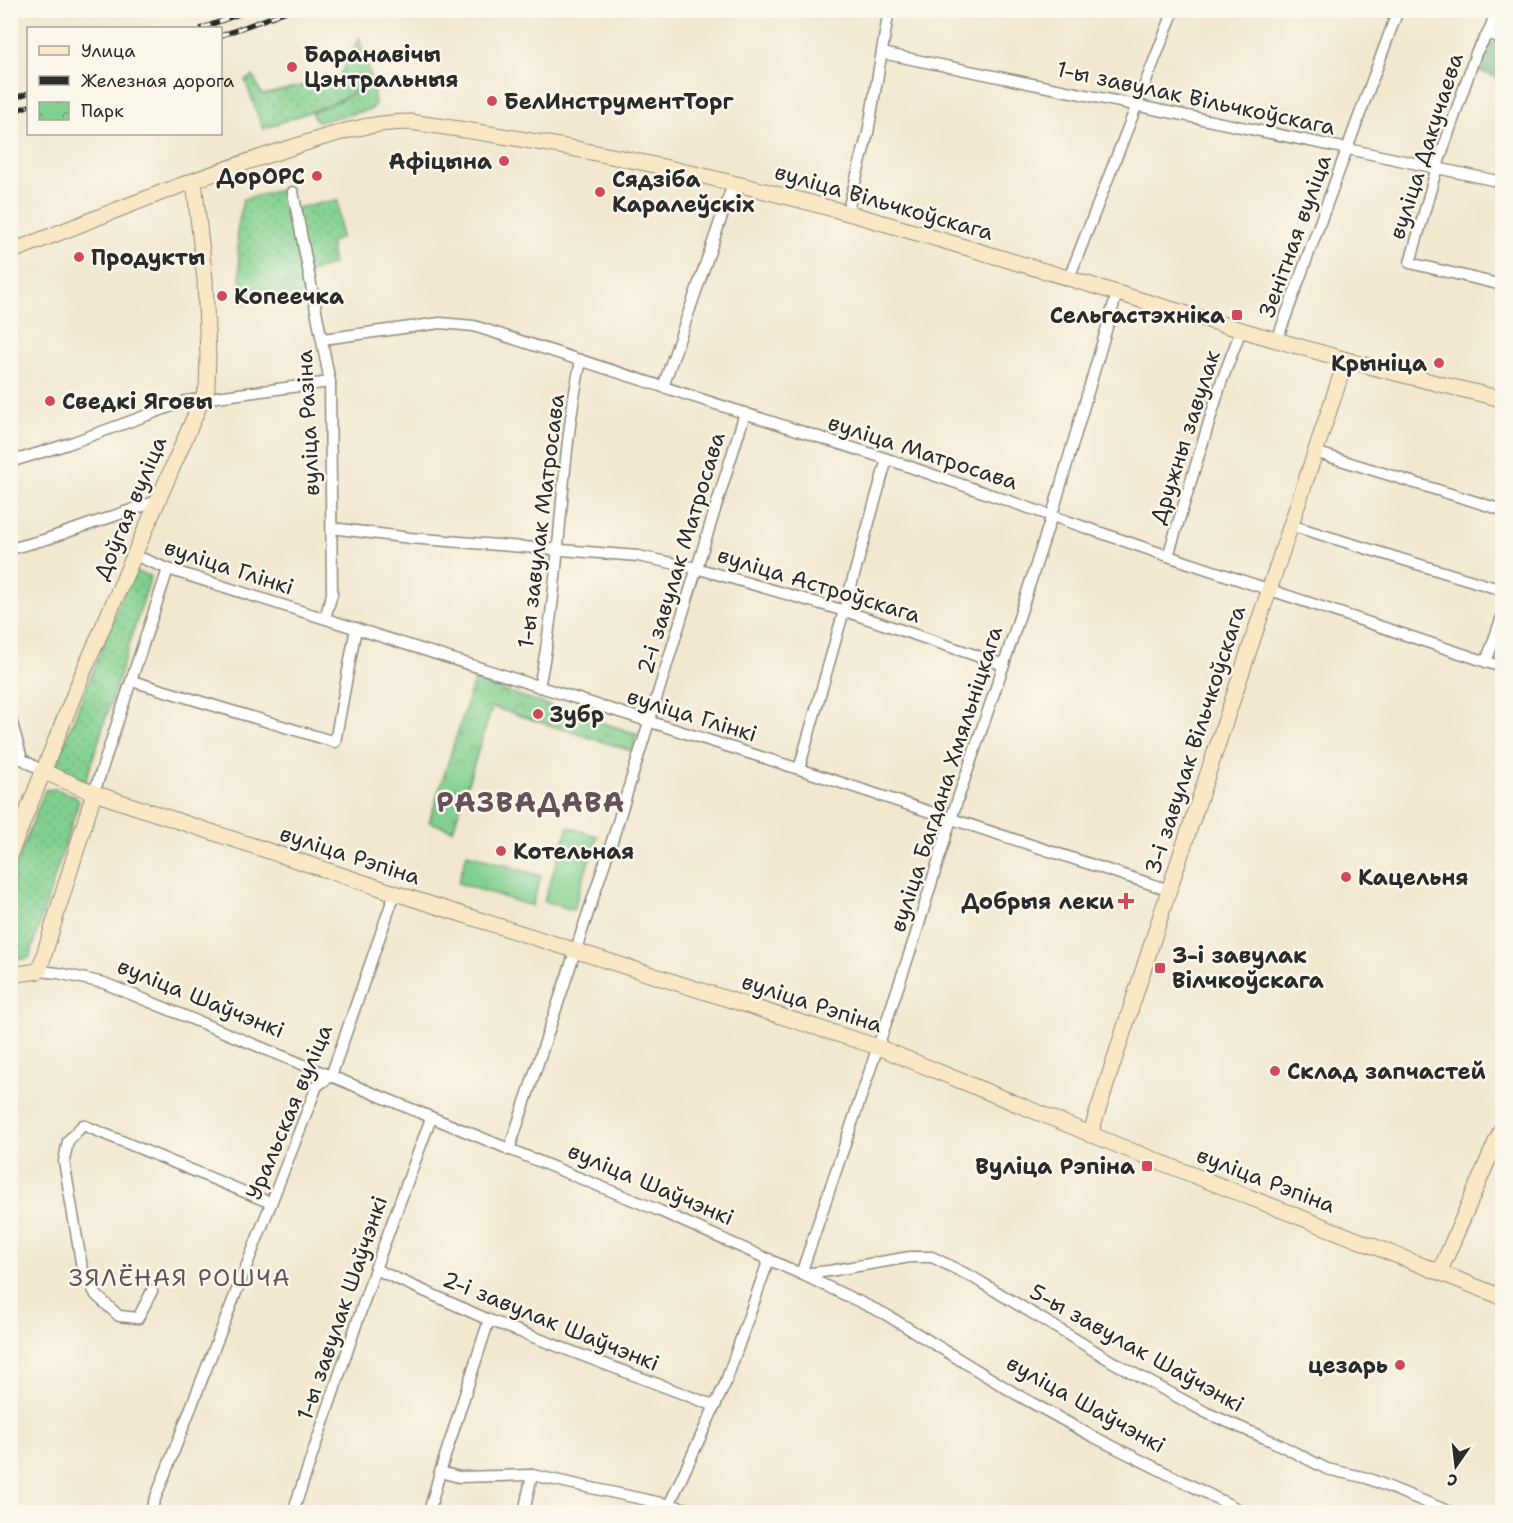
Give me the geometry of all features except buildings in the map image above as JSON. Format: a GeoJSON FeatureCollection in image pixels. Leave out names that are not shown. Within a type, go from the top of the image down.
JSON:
{"type":"FeatureCollection","features":[{"type":"Feature","properties":{"kind":"street"},"geometry":{"type":"LineString","coordinates":[[847,213],[868,133],[889,10]]}},
{"type":"Feature","properties":{"kind":"street"},"geometry":{"type":"LineString","coordinates":[[1069,279],[1174,10]]}},
{"type":"Feature","properties":{"kind":"street","name":"Зенітная вуліца"},"geometry":{"type":"LineString","coordinates":[[1277,340],[1398,10]]}},
{"type":"Feature","properties":{"kind":"street","name":"вуліца Дакучаева"},"geometry":{"type":"LineString","coordinates":[[1497,10],[1488,33],[1476,53],[1437,167],[1410,262],[1503,285]]}},
{"type":"Feature","properties":{"kind":"street"},"geometry":{"type":"LineString","coordinates":[[1488,33],[1503,39]]}},
{"type":"Feature","properties":{"kind":"street","name":"1-ы завулак Вільчкоўскага"},"geometry":{"type":"LineString","coordinates":[[882,53],[1348,148],[1503,183]]}},
{"type":"Feature","properties":{"kind":"street","name":"вуліца Вільчкоўскага"},"geometry":{"type":"LineString","coordinates":[[10,252],[256,158],[343,131],[411,122],[537,141],[733,184],[847,213],[1346,360],[1503,399]]}},
{"type":"Feature","properties":{"kind":"street","name":"Доўгая вуліца"},"geometry":{"type":"LineString","coordinates":[[10,854],[42,771],[157,501],[204,399],[209,374],[208,345],[205,280],[194,181]]}},
{"type":"Feature","properties":{"kind":"street"},"geometry":{"type":"LineString","coordinates":[[663,387],[733,184]]}},
{"type":"Feature","properties":{"kind":"street","name":"вуліца Разіна"},"geometry":{"type":"LineString","coordinates":[[293,192],[330,382],[332,594],[324,618]]}},
{"type":"Feature","properties":{"kind":"street","name":"вуліца Багдана Хмяльніцкага"},"geometry":{"type":"LineString","coordinates":[[801,1274],[1004,665],[1052,515],[1117,293]]}},
{"type":"Feature","properties":{"kind":"street","name":"вуліца Матросава"},"geometry":{"type":"LineString","coordinates":[[323,339],[450,323],[474,326],[887,459],[1168,556],[1503,667]]}},
{"type":"Feature","properties":{"kind":"street","name":"Дружны завулак"},"geometry":{"type":"LineString","coordinates":[[1168,556],[1221,383],[1240,330]]}},
{"type":"Feature","properties":{"kind":"street","name":"1-ы завулак Матросава"},"geometry":{"type":"LineString","coordinates":[[539,687],[545,659],[559,551],[574,396],[581,360]]}},
{"type":"Feature","properties":{"kind":"street","name":"3-і завулак Вільчкоўскага"},"geometry":{"type":"LineString","coordinates":[[1090,1135],[1169,890],[1346,360]]}},
{"type":"Feature","properties":{"kind":"street"},"geometry":{"type":"LineString","coordinates":[[10,462],[68,444],[186,401],[330,382]]}},
{"type":"Feature","properties":{"kind":"street","name":"2-і завулак Матросава"},"geometry":{"type":"LineString","coordinates":[[509,1150],[613,838],[745,413]]}},
{"type":"Feature","properties":{"kind":"street"},"geometry":{"type":"LineString","coordinates":[[1315,452],[1503,510]]}},
{"type":"Feature","properties":{"kind":"street"},"geometry":{"type":"LineString","coordinates":[[799,769],[887,459]]}},
{"type":"Feature","properties":{"kind":"street"},"geometry":{"type":"LineString","coordinates":[[10,549],[47,539],[157,501]]}},
{"type":"Feature","properties":{"kind":"street"},"geometry":{"type":"LineString","coordinates":[[1290,525],[1503,590]]}},
{"type":"Feature","properties":{"kind":"street","name":"вуліца Астроўскага"},"geometry":{"type":"LineString","coordinates":[[332,528],[410,538],[638,556],[696,568],[845,611],[1004,665]]}},
{"type":"Feature","properties":{"kind":"street","name":"вуліца Глінкі"},"geometry":{"type":"LineString","coordinates":[[134,555],[168,569],[799,769],[1169,890]]}},
{"type":"Feature","properties":{"kind":"street"},"geometry":{"type":"LineString","coordinates":[[39,971],[94,793],[168,569]]}},
{"type":"Feature","properties":{"kind":"street"},"geometry":{"type":"LineString","coordinates":[[1486,662],[1503,617]]}},
{"type":"Feature","properties":{"kind":"street"},"geometry":{"type":"LineString","coordinates":[[132,681],[335,742],[356,628]]}},
{"type":"Feature","properties":{"kind":"street"},"geometry":{"type":"LineString","coordinates":[[10,716],[22,759]]}},
{"type":"Feature","properties":{"kind":"street"},"geometry":{"type":"LineString","coordinates":[[10,761],[22,759],[42,771],[94,793]]}},
{"type":"Feature","properties":{"kind":"street","name":"вуліца Рэпіна"},"geometry":{"type":"LineString","coordinates":[[94,793],[395,893],[878,1047],[1090,1135],[1503,1297]]}},
{"type":"Feature","properties":{"kind":"street","name":"Уральская вуліца"},"geometry":{"type":"LineString","coordinates":[[150,1512],[317,1086],[331,1076],[395,893]]}},
{"type":"Feature","properties":{"kind":"street","name":"вуліца Шаўчэнкі"},"geometry":{"type":"LineString","coordinates":[[10,975],[39,971],[104,983],[660,1211],[885,1314],[1016,1394],[1090,1435],[1244,1512]]}},
{"type":"Feature","properties":{"kind":"street","name":"1-ы завулак Шаўчэнкі"},"geometry":{"type":"LineString","coordinates":[[293,1512],[375,1269],[431,1118]]}},
{"type":"Feature","properties":{"kind":"street"},"geometry":{"type":"LineString","coordinates":[[152,1291],[138,1318],[119,1316],[96,1295],[82,1268],[64,1161],[68,1141],[82,1125],[271,1203]]}},
{"type":"Feature","properties":{"kind":"street"},"geometry":{"type":"LineString","coordinates":[[1440,1271],[1503,1128]]}},
{"type":"Feature","properties":{"kind":"street","name":"5-ы завулак Шаўчэнкі"},"geometry":{"type":"LineString","coordinates":[[801,1274],[910,1257],[932,1257],[974,1278],[1113,1362],[1208,1413],[1274,1442],[1327,1469],[1367,1478],[1450,1512]]}},
{"type":"Feature","properties":{"kind":"street"},"geometry":{"type":"LineString","coordinates":[[669,1504],[725,1384],[769,1259]]}},
{"type":"Feature","properties":{"kind":"street","name":"2-і завулак Шаўчэнкі"},"geometry":{"type":"LineString","coordinates":[[375,1269],[489,1320],[715,1406]]}},
{"type":"Feature","properties":{"kind":"street"},"geometry":{"type":"LineString","coordinates":[[429,1512],[489,1320]]}},
{"type":"Feature","properties":{"kind":"street"},"geometry":{"type":"LineString","coordinates":[[440,1472],[459,1477],[532,1475],[695,1511]]}},
{"type":"Feature","properties":{"kind":"street"},"geometry":{"type":"LineString","coordinates":[[524,1512],[532,1475]]}},
{"type":"Feature","properties":{"kind":"green space"},"geometry":{"type":"Polygon","coordinates":[[[359,38],[372,82],[339,101],[263,129],[245,80],[253,76],[262,95],[339,77],[359,38]]]}},
{"type":"Feature","properties":{"kind":"green space"},"geometry":{"type":"Polygon","coordinates":[[[1495,42],[1502,45],[1502,80],[1477,70],[1481,53],[1495,42]]]}},
{"type":"Feature","properties":{"kind":"green space"},"geometry":{"type":"Polygon","coordinates":[[[372,82],[375,103],[372,109],[318,122],[312,115],[313,112],[339,101],[372,82]]]}},
{"type":"Feature","properties":{"kind":"green space"},"geometry":{"type":"Polygon","coordinates":[[[286,189],[292,209],[338,200],[341,238],[331,242],[333,264],[305,274],[309,292],[277,300],[242,303],[237,232],[243,199],[286,189]]]}},
{"type":"Feature","properties":{"kind":"green space"},"geometry":{"type":"Polygon","coordinates":[[[132,571],[151,576],[86,780],[73,779],[55,767],[132,571]]]}},
{"type":"Feature","properties":{"kind":"green space"},"geometry":{"type":"Polygon","coordinates":[[[474,681],[637,734],[632,751],[492,707],[453,830],[429,822],[474,681]]]}},
{"type":"Feature","properties":{"kind":"green space"},"geometry":{"type":"Polygon","coordinates":[[[55,789],[73,795],[79,801],[29,958],[11,960],[10,895],[14,885],[14,870],[45,790],[55,789]]]}},
{"type":"Feature","properties":{"kind":"green space"},"geometry":{"type":"Polygon","coordinates":[[[568,827],[597,836],[573,910],[544,901],[568,827]]]}},
{"type":"Feature","properties":{"kind":"green space"},"geometry":{"type":"Polygon","coordinates":[[[467,854],[541,876],[532,906],[458,883],[467,854]]]}},
{"type":"Feature","properties":{"kind":"railway"},"geometry":{"type":"LineString","coordinates":[[205,27],[251,10]]}},
{"type":"Feature","properties":{"kind":"railway"},"geometry":{"type":"LineString","coordinates":[[222,35],[290,10]]}},
{"type":"Feature","properties":{"kind":"railway"},"geometry":{"type":"LineString","coordinates":[[10,100],[27,93]]}},
{"type":"Feature","properties":{"kind":"railway"},"geometry":{"type":"LineString","coordinates":[[10,113],[27,106]]}},
{"type":"Feature","properties":{"kind":"place","name":"Баранавічы Цэнтральныя"},"geometry":{"type":"Point","coordinates":[292,67]}},
{"type":"Feature","properties":{"kind":"place","name":"БелИнструментТорг"},"geometry":{"type":"Point","coordinates":[492,101]}},
{"type":"Feature","properties":{"kind":"place","name":"Афіцына"},"geometry":{"type":"Point","coordinates":[504,161]}},
{"type":"Feature","properties":{"kind":"place","name":"ДорОРС"},"geometry":{"type":"Point","coordinates":[317,176]}},
{"type":"Feature","properties":{"kind":"place","name":"Сядзіба Каралеўскіх"},"geometry":{"type":"Point","coordinates":[600,192]}},
{"type":"Feature","properties":{"kind":"place","name":"Продукты"},"geometry":{"type":"Point","coordinates":[79,257]}},
{"type":"Feature","properties":{"kind":"place","name":"Копеечка"},"geometry":{"type":"Point","coordinates":[222,296]}},
{"type":"Feature","properties":{"kind":"place","name":"Сельгастэхніка"},"geometry":{"type":"Point","coordinates":[1237,315]}},
{"type":"Feature","properties":{"kind":"place","name":"Крыніца"},"geometry":{"type":"Point","coordinates":[1439,363]}},
{"type":"Feature","properties":{"kind":"place","name":"Сведкі Яговы"},"geometry":{"type":"Point","coordinates":[50,401]}},
{"type":"Feature","properties":{"kind":"place","name":"Зубр"},"geometry":{"type":"Point","coordinates":[538,714]}},
{"type":"Feature","properties":{"kind":"place","name":"Котельная"},"geometry":{"type":"Point","coordinates":[501,851]}},
{"type":"Feature","properties":{"kind":"place","name":"Кацельня"},"geometry":{"type":"Point","coordinates":[1346,877]}},
{"type":"Feature","properties":{"kind":"place","name":"Добрыя леки"},"geometry":{"type":"Point","coordinates":[1126,901]}},
{"type":"Feature","properties":{"kind":"place","name":"3-і завулак Вілчкоўскага"},"geometry":{"type":"Point","coordinates":[1160,968]}},
{"type":"Feature","properties":{"kind":"place","name":"Склад запчастей"},"geometry":{"type":"Point","coordinates":[1275,1071]}},
{"type":"Feature","properties":{"kind":"place","name":"Вуліца Рэпіна"},"geometry":{"type":"Point","coordinates":[1147,1166]}},
{"type":"Feature","properties":{"kind":"place","name":"цезарь"},"geometry":{"type":"Point","coordinates":[1400,1365]}},
{"type":"Feature","properties":{"kind":"district","name":"РАЗВАДАВА"},"geometry":{"type":"Point","coordinates":[531,802]}},
{"type":"Feature","properties":{"kind":"district","name":"ЗЯЛЁНАЯ РОШЧА"},"geometry":{"type":"Point","coordinates":[180,1278]}}]}
